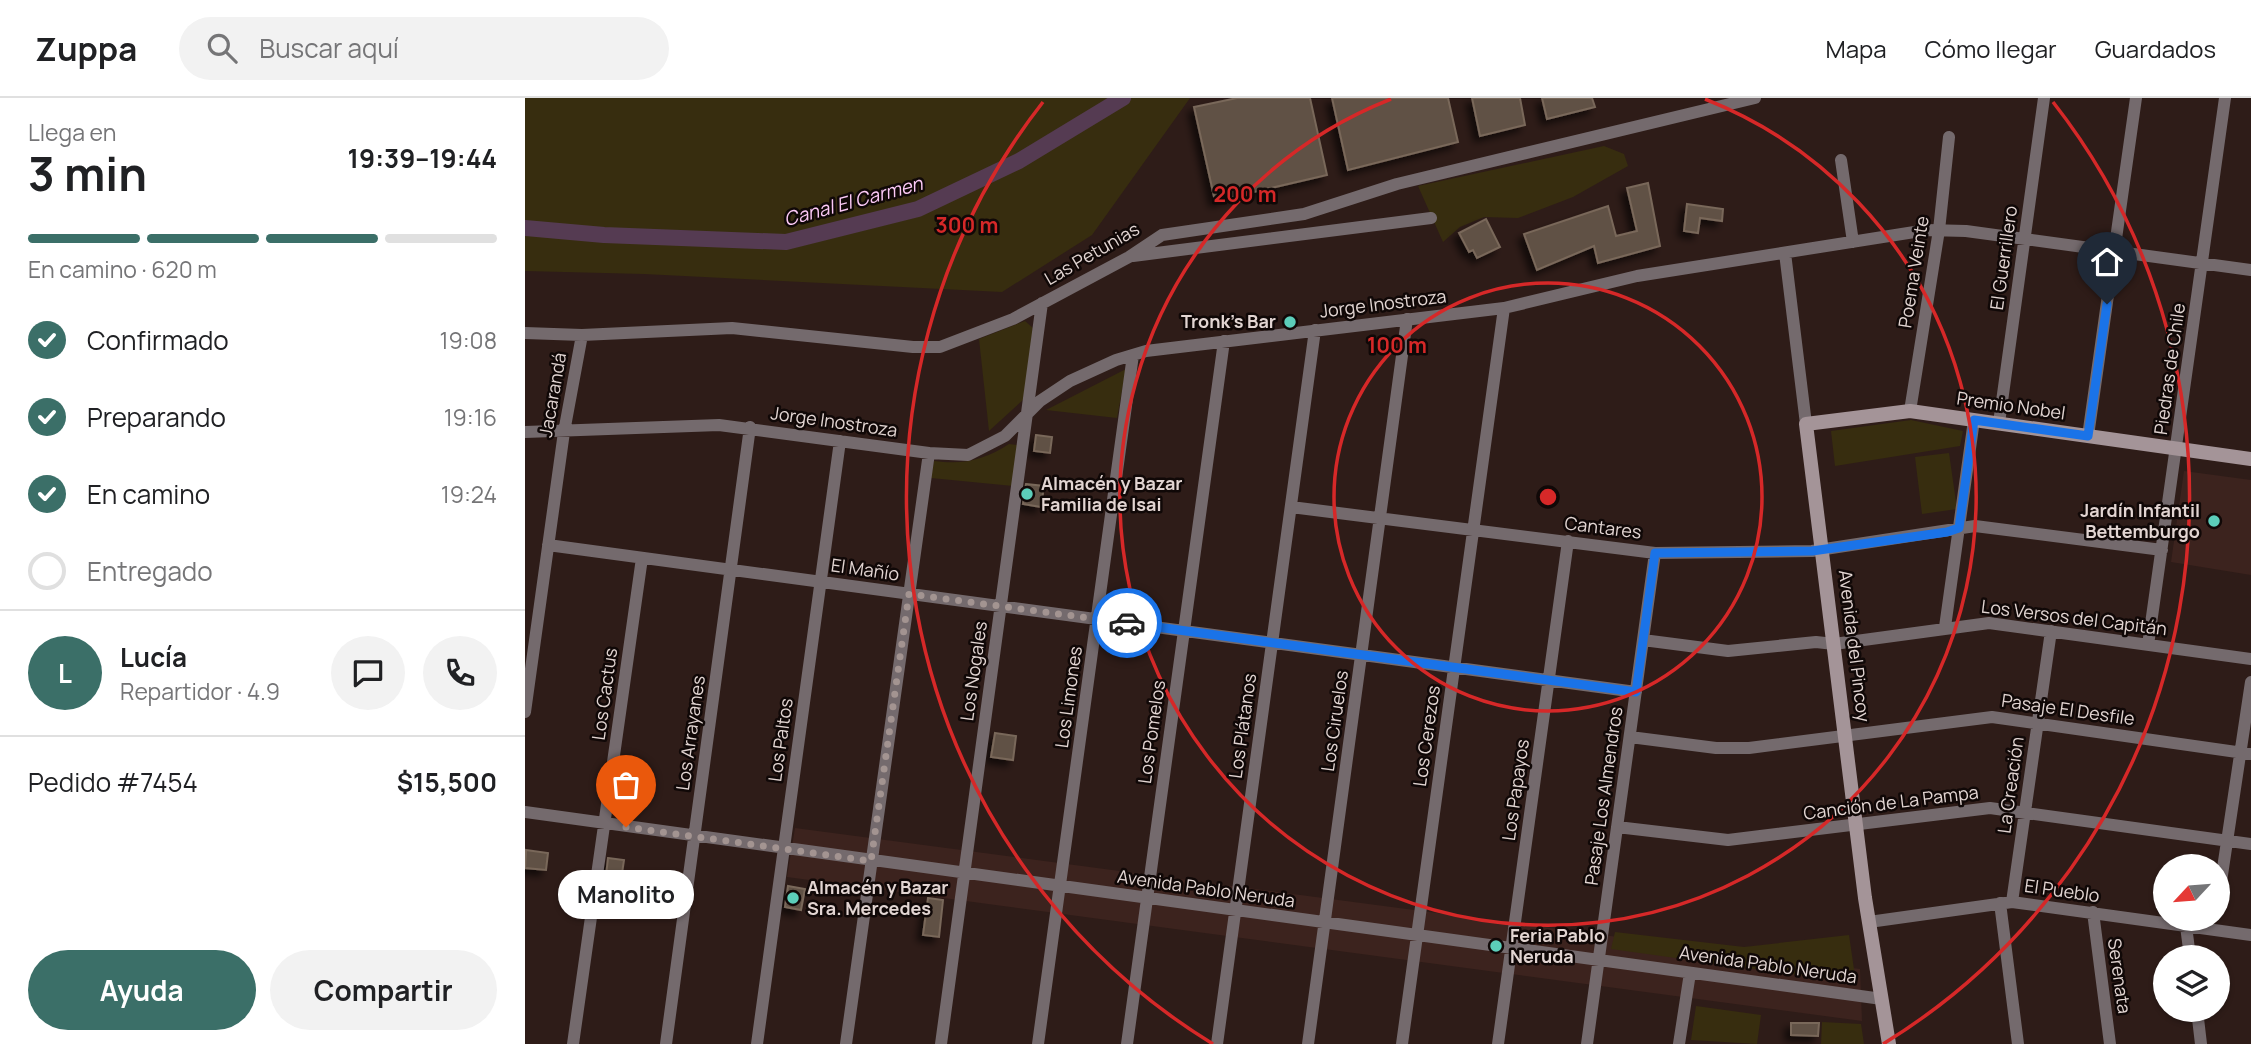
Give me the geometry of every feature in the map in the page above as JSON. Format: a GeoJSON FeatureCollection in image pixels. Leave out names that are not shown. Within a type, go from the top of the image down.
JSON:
{"type":"FeatureCollection","features":[{"type":"Feature","properties":{"kind":"street","name":"Las Petunias"},"geometry":{"type":"LineString","coordinates":[[525,333],[582,335],[732,328],[926,348],[960,341],[1013,319],[1129,257],[1162,235],[1304,214],[1397,184],[1755,98]]}},
{"type":"Feature","properties":{"kind":"street","name":"El Guerrillero"},"geometry":{"type":"LineString","coordinates":[[1999,423],[2044,98]]}},
{"type":"Feature","properties":{"kind":"street"},"geometry":{"type":"LineString","coordinates":[[2088,436],[2136,98]]}},
{"type":"Feature","properties":{"kind":"street","name":"Piedras de Chile"},"geometry":{"type":"LineString","coordinates":[[2148,645],[2225,98]]}},
{"type":"Feature","properties":{"kind":"street","name":"Poema Veinte"},"geometry":{"type":"LineString","coordinates":[[1910,411],[1939,230],[1949,137]]}},
{"type":"Feature","properties":{"kind":"street"},"geometry":{"type":"LineString","coordinates":[[1841,160],[1853,242]]}},
{"type":"Feature","properties":{"kind":"street"},"geometry":{"type":"LineString","coordinates":[[1129,257],[1431,218]]}},
{"type":"Feature","properties":{"kind":"street","name":"Jorge Inostroza"},"geometry":{"type":"LineString","coordinates":[[525,432],[719,425],[960,456],[976,453],[1006,436],[1027,413],[1070,381],[1133,355],[1224,341],[1504,308],[1637,276],[1939,230],[2251,270]]}},
{"type":"Feature","properties":{"kind":"street","name":"Avenida del Pincoy"},"geometry":{"type":"LineString","coordinates":[[1785,253],[1869,922],[1889,1044]]}},
{"type":"Feature","properties":{"kind":"street","name":"Los Nogales"},"geometry":{"type":"LineString","coordinates":[[941,1044],[1042,303]]}},
{"type":"Feature","properties":{"kind":"street","name":"Los Cerezos"},"geometry":{"type":"LineString","coordinates":[[1402,1044],[1504,308]]}},
{"type":"Feature","properties":{"kind":"street","name":"Los Ciruelos"},"geometry":{"type":"LineString","coordinates":[[1308,1044],[1407,319]]}},
{"type":"Feature","properties":{"kind":"street","name":"Los Plátanos"},"geometry":{"type":"LineString","coordinates":[[1217,1044],[1315,330]]}},
{"type":"Feature","properties":{"kind":"street","name":"Jacarandá"},"geometry":{"type":"LineString","coordinates":[[525,712],[564,432],[582,335]]}},
{"type":"Feature","properties":{"kind":"street","name":"Los Pomelos"},"geometry":{"type":"LineString","coordinates":[[1127,1044],[1224,341]]}},
{"type":"Feature","properties":{"kind":"street","name":"Los Limones"},"geometry":{"type":"LineString","coordinates":[[1038,1044],[1133,355]]}},
{"type":"Feature","properties":{"kind":"street","name":"Premio Nobel"},"geometry":{"type":"LineString","coordinates":[[1806,424],[1910,411],[2251,459]]}},
{"type":"Feature","properties":{"kind":"street"},"geometry":{"type":"LineString","coordinates":[[1945,627],[1974,420]]}},
{"type":"Feature","properties":{"kind":"street","name":"Los Arrayanes"},"geometry":{"type":"LineString","coordinates":[[666,1044],[750,427]]}},
{"type":"Feature","properties":{"kind":"street","name":"Los Paltos"},"geometry":{"type":"LineString","coordinates":[[757,1044],[840,442]]}},
{"type":"Feature","properties":{"kind":"street"},"geometry":{"type":"LineString","coordinates":[[846,1044],[929,453]]}},
{"type":"Feature","properties":{"kind":"street","name":"Cantares"},"geometry":{"type":"LineString","coordinates":[[1291,507],[1655,553],[1822,549],[1975,526],[2162,550]]}},
{"type":"Feature","properties":{"kind":"street","name":"Los Papayos"},"geometry":{"type":"LineString","coordinates":[[1498,1044],[1568,541]]}},
{"type":"Feature","properties":{"kind":"street","name":"El Mañío"},"geometry":{"type":"LineString","coordinates":[[548,545],[1636,692]]}},
{"type":"Feature","properties":{"kind":"street","name":"Pasaje Los Almendros"},"geometry":{"type":"LineString","coordinates":[[1587,1044],[1655,553]]}},
{"type":"Feature","properties":{"kind":"street","name":"Los Cactus"},"geometry":{"type":"LineString","coordinates":[[573,1044],[642,558]]}},
{"type":"Feature","properties":{"kind":"street","name":"Los Versos del Capitán"},"geometry":{"type":"LineString","coordinates":[[1643,640],[1728,651],[1816,642],[1834,644],[1989,623],[2251,659]]}},
{"type":"Feature","properties":{"kind":"street","name":"La Creación"},"geometry":{"type":"LineString","coordinates":[[2018,1044],[2006,903],[2025,812],[2051,631]]}},
{"type":"Feature","properties":{"kind":"street"},"geometry":{"type":"LineString","coordinates":[[2225,854],[2246,753],[2251,682]]}},
{"type":"Feature","properties":{"kind":"street","name":"Pasaje El Desfile"},"geometry":{"type":"LineString","coordinates":[[1630,737],[1732,749],[1992,717],[2246,753]]}},
{"type":"Feature","properties":{"kind":"street","name":"Canción de La Pampa"},"geometry":{"type":"LineString","coordinates":[[1617,827],[1728,840],[1981,808],[2251,844]]}},
{"type":"Feature","properties":{"kind":"street","name":"Avenida Pablo Neruda"},"geometry":{"type":"LineString","coordinates":[[525,813],[1882,999]]}},
{"type":"Feature","properties":{"kind":"street","name":"El Pueblo"},"geometry":{"type":"LineString","coordinates":[[1869,922],[2006,903],[2153,921]]}},
{"type":"Feature","properties":{"kind":"street","name":"Serenata"},"geometry":{"type":"LineString","coordinates":[[2093,912],[2110,1044]]}},
{"type":"Feature","properties":{"kind":"street","name":"El Pueblo"},"geometry":{"type":"LineString","coordinates":[[2230,929],[2251,935]]}},
{"type":"Feature","properties":{"kind":"street"},"geometry":{"type":"LineString","coordinates":[[1679,1044],[1690,973]]}},
{"type":"Feature","properties":{"kind":"street"},"geometry":{"type":"LineString","coordinates":[[2198,1022],[2201,1044]]}},
{"type":"Feature","properties":{"kind":"shaded area"},"geometry":{"type":"Polygon","coordinates":[[[525,98],[1190,98],[1092,235],[1002,292],[644,274],[525,271],[525,98]]]}},
{"type":"Feature","properties":{"kind":"shaded area"},"geometry":{"type":"Polygon","coordinates":[[[1604,146],[1624,154],[1628,166],[1573,197],[1518,218],[1484,217],[1460,227],[1443,242],[1418,186],[1604,146]]]}},
{"type":"Feature","properties":{"kind":"shaded area"},"geometry":{"type":"Polygon","coordinates":[[[1025,321],[1033,328],[1024,399],[989,431],[979,339],[1025,321]]]}},
{"type":"Feature","properties":{"kind":"shaded area"},"geometry":{"type":"Polygon","coordinates":[[[1126,369],[1117,418],[1046,410],[1126,369]]]}},
{"type":"Feature","properties":{"kind":"shaded area"},"geometry":{"type":"Polygon","coordinates":[[[1911,420],[1963,431],[1960,446],[1835,466],[1831,431],[1911,420]]]}},
{"type":"Feature","properties":{"kind":"shaded area"},"geometry":{"type":"Polygon","coordinates":[[[1009,444],[1017,445],[1013,486],[931,478],[934,461],[973,460],[1009,444]]]}},
{"type":"Feature","properties":{"kind":"shaded area"},"geometry":{"type":"Polygon","coordinates":[[[1949,453],[1957,509],[1922,514],[1915,457],[1949,453]]]}},
{"type":"Feature","properties":{"kind":"shaded area","name":"Jardín Infantil Bettemburgo"},"geometry":{"type":"Polygon","coordinates":[[[2184,471],[2251,480],[2251,575],[2171,562],[2184,471]]]}},
{"type":"Feature","properties":{"kind":"shaded area","name":"Feria Pablo Neruda"},"geometry":{"type":"Polygon","coordinates":[[[795,828],[1860,969],[1862,1021],[787,877],[795,828]]]}},
{"type":"Feature","properties":{"kind":"shaded area"},"geometry":{"type":"Polygon","coordinates":[[[1615,932],[1744,947],[1849,935],[1856,983],[1611,949],[1615,932]]]}},
{"type":"Feature","properties":{"kind":"shaded area"},"geometry":{"type":"Polygon","coordinates":[[[1696,1006],[1761,1015],[1757,1044],[1691,1040],[1696,1006]]]}},
{"type":"Feature","properties":{"kind":"shaded area"},"geometry":{"type":"Polygon","coordinates":[[[1822,1022],[1861,1024],[1864,1044],[1821,1044],[1822,1022]]]}},
{"type":"Feature","properties":{"kind":"building"},"geometry":{"type":"Polygon","coordinates":[[[1237,98],[1310,98],[1327,175],[1215,201],[1194,107],[1237,98]]]}},
{"type":"Feature","properties":{"kind":"building"},"geometry":{"type":"Polygon","coordinates":[[[1332,98],[1448,98],[1458,142],[1348,170],[1332,98]]]}},
{"type":"Feature","properties":{"kind":"building"},"geometry":{"type":"Polygon","coordinates":[[[1472,98],[1520,98],[1525,125],[1480,136],[1472,98]]]}},
{"type":"Feature","properties":{"kind":"building"},"geometry":{"type":"Polygon","coordinates":[[[1542,98],[1592,98],[1595,107],[1547,119],[1542,98]]]}},
{"type":"Feature","properties":{"kind":"building"},"geometry":{"type":"Polygon","coordinates":[[[1648,183],[1660,246],[1598,263],[1594,246],[1537,270],[1524,234],[1608,206],[1616,236],[1637,231],[1627,188],[1648,183]]]}},
{"type":"Feature","properties":{"kind":"building"},"geometry":{"type":"Polygon","coordinates":[[[1687,204],[1723,209],[1722,221],[1700,218],[1698,233],[1684,231],[1687,204]]]}},
{"type":"Feature","properties":{"kind":"building"},"geometry":{"type":"Polygon","coordinates":[[[1486,219],[1500,247],[1477,258],[1473,250],[1469,252],[1459,233],[1486,219]]]}},
{"type":"Feature","properties":{"kind":"building"},"geometry":{"type":"Polygon","coordinates":[[[1036,435],[1052,437],[1050,453],[1034,451],[1036,435]]]}},
{"type":"Feature","properties":{"kind":"building"},"geometry":{"type":"Polygon","coordinates":[[[1026,484],[1044,486],[1041,507],[1023,504],[1026,484]]]}},
{"type":"Feature","properties":{"kind":"building"},"geometry":{"type":"Polygon","coordinates":[[[995,733],[1016,736],[1013,760],[991,757],[995,733]]]}},
{"type":"Feature","properties":{"kind":"building"},"geometry":{"type":"Polygon","coordinates":[[[526,850],[548,853],[546,870],[525,868],[526,850]]]}},
{"type":"Feature","properties":{"kind":"building"},"geometry":{"type":"Polygon","coordinates":[[[608,858],[624,860],[620,887],[605,885],[608,858]]]}},
{"type":"Feature","properties":{"kind":"building","name":"Almacén y Bazar Sra. Mercedes"},"geometry":{"type":"Polygon","coordinates":[[[788,886],[805,889],[801,910],[785,907],[788,886]]]}},
{"type":"Feature","properties":{"kind":"building"},"geometry":{"type":"Polygon","coordinates":[[[928,898],[943,900],[939,937],[923,935],[928,898]]]}},
{"type":"Feature","properties":{"kind":"building"},"geometry":{"type":"Polygon","coordinates":[[[1791,1023],[1819,1023],[1818,1036],[1791,1035],[1791,1023]]]}},
{"type":"Feature","properties":{"kind":"waterway","name":"Canal El Carmen"},"geometry":{"type":"LineString","coordinates":[[525,228],[604,235],[786,242],[918,209],[1019,161],[1123,98]]}},
{"type":"Feature","properties":{"kind":"way so far"},"geometry":{"type":"LineString","coordinates":[[626,827],[871,861],[909,594],[1127,623]]}},
{"type":"Feature","properties":{"kind":"place","name":"Tronk's Bar"},"geometry":{"type":"Point","coordinates":[1290,322]}},
{"type":"Feature","properties":{"kind":"place","name":"Almacén y Bazar Familia de Isai"},"geometry":{"type":"Point","coordinates":[1027,494]}},
{"type":"Feature","properties":{"kind":"place","name":"Jardín Infantil Bettemburgo"},"geometry":{"type":"Point","coordinates":[2214,521]}},
{"type":"Feature","properties":{"kind":"place","name":"Manolito"},"geometry":{"type":"Point","coordinates":[626,827]}},
{"type":"Feature","properties":{"kind":"place","name":"Almacén y Bazar Sra. Mercedes"},"geometry":{"type":"Point","coordinates":[793,898]}},
{"type":"Feature","properties":{"kind":"place","name":"Feria Pablo Neruda"},"geometry":{"type":"Point","coordinates":[1496,946]}},
{"type":"Feature","properties":{"kind":"route"},"geometry":{"type":"LineString","coordinates":[[1127,623],[1636,692],[1655,553],[1812,551],[1959,528],[1974,420],[2088,436],[2107,304]]}}]}
